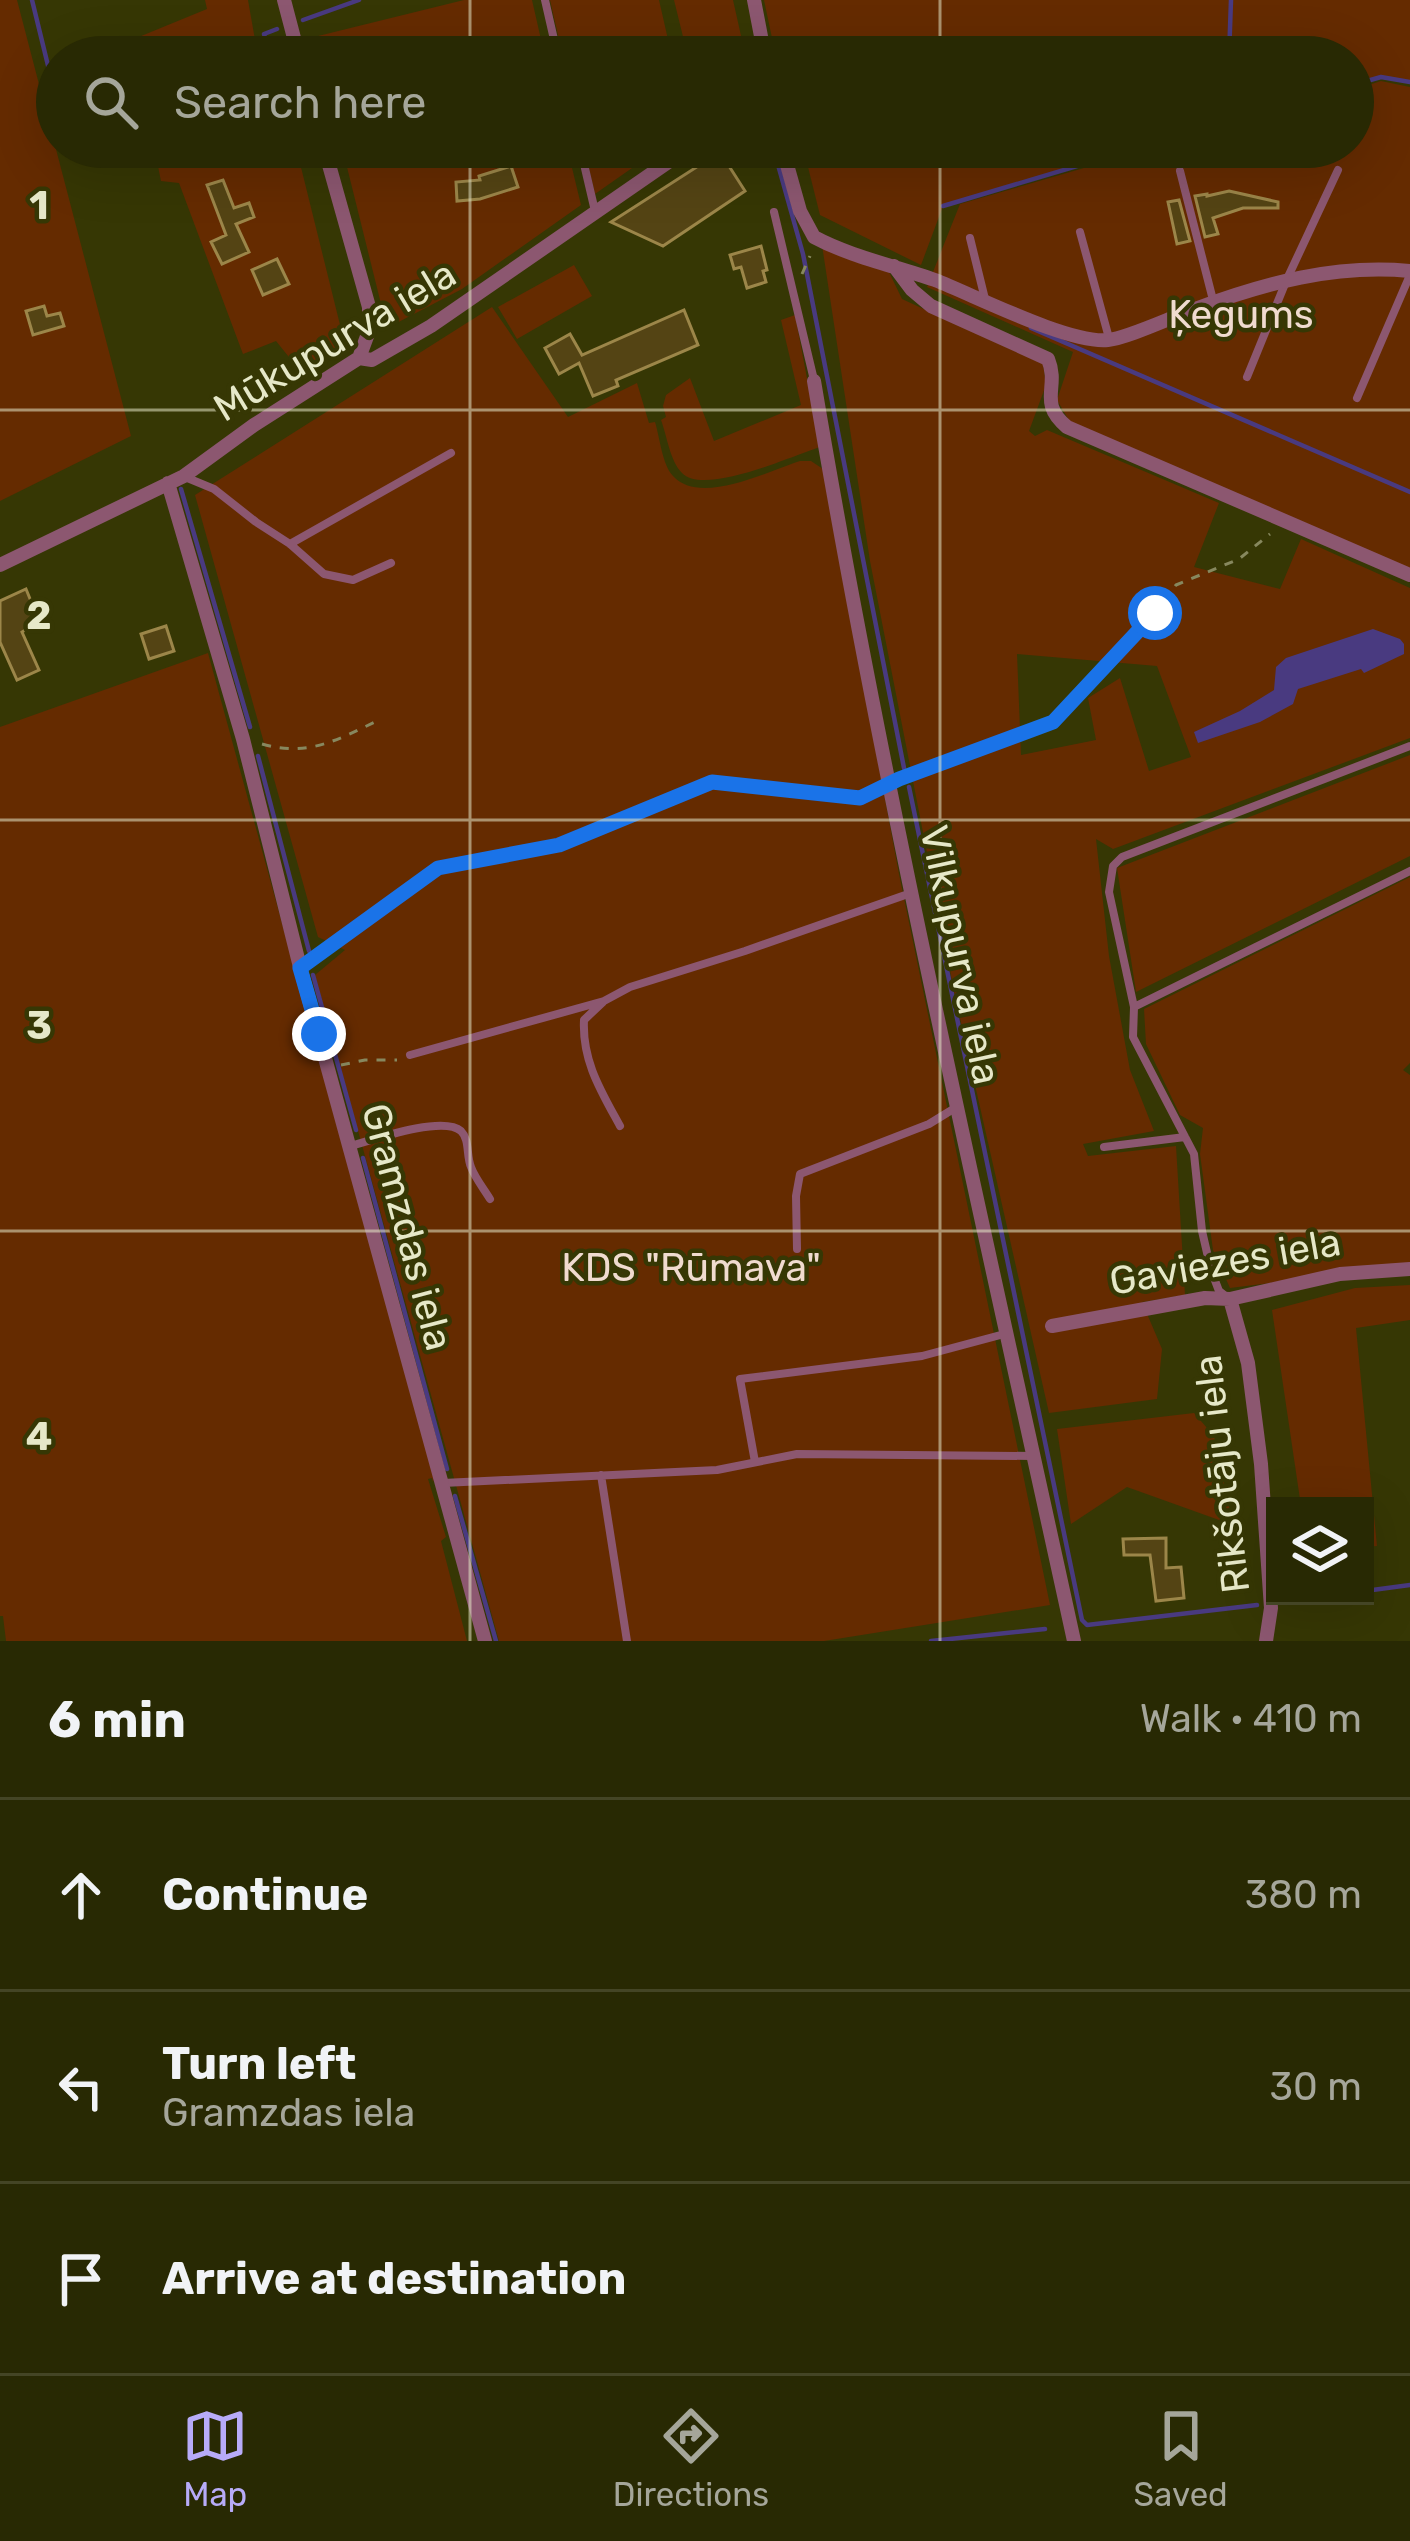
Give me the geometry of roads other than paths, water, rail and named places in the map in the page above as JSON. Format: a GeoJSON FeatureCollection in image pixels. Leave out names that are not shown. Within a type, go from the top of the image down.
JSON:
{"type":"FeatureCollection","features":[{"type":"Feature","properties":{"kind":"street"},"geometry":{"type":"LineString","coordinates":[[284,0],[293,36]]}},
{"type":"Feature","properties":{"kind":"street"},"geometry":{"type":"LineString","coordinates":[[754,0],[761,36]]}},
{"type":"Feature","properties":{"kind":"street"},"geometry":{"type":"LineString","coordinates":[[330,168],[368,307],[368,331],[358,358]]}},
{"type":"Feature","properties":{"kind":"street","name":"Mūkupurva iela"},"geometry":{"type":"LineString","coordinates":[[0,566],[184,476],[358,358],[372,360],[431,326],[660,168]]}},
{"type":"Feature","properties":{"kind":"street"},"geometry":{"type":"LineString","coordinates":[[788,168],[800,211],[814,237],[1077,337],[1109,340],[1287,279],[1378,268],[1410,273]]}},
{"type":"Feature","properties":{"kind":"street"},"geometry":{"type":"LineString","coordinates":[[894,266],[931,306],[1048,359],[1052,369],[1049,404],[1067,427],[1410,575]]}},
{"type":"Feature","properties":{"kind":"street","name":"Vilkupurva iela"},"geometry":{"type":"LineString","coordinates":[[814,381],[843,552],[913,892],[1074,1641]]}},
{"type":"Feature","properties":{"kind":"street","name":"Gramzdas iela"},"geometry":{"type":"LineString","coordinates":[[168,483],[243,739],[300,968],[485,1641]]}},
{"type":"Feature","properties":{"kind":"street","name":"Gaviezes iela"},"geometry":{"type":"LineString","coordinates":[[1052,1326],[1205,1298],[1230,1299],[1340,1274],[1410,1269]]}},
{"type":"Feature","properties":{"kind":"street","name":"Rikšotāju iela"},"geometry":{"type":"LineString","coordinates":[[1230,1299],[1248,1363],[1261,1464],[1271,1608],[1266,1641]]}},
{"type":"Feature","properties":{"kind":"lane"},"geometry":{"type":"LineString","coordinates":[[545,0],[553,36]]}},
{"type":"Feature","properties":{"kind":"lane"},"geometry":{"type":"LineString","coordinates":[[585,168],[596,212]]}},
{"type":"Feature","properties":{"kind":"lane"},"geometry":{"type":"LineString","coordinates":[[1247,377],[1338,170]]}},
{"type":"Feature","properties":{"kind":"lane"},"geometry":{"type":"LineString","coordinates":[[1180,171],[1214,302]]}},
{"type":"Feature","properties":{"kind":"lane","name":"Vilkupurva iela"},"geometry":{"type":"LineString","coordinates":[[774,212],[814,381]]}},
{"type":"Feature","properties":{"kind":"lane"},"geometry":{"type":"LineString","coordinates":[[1080,232],[1109,340]]}},
{"type":"Feature","properties":{"kind":"lane"},"geometry":{"type":"LineString","coordinates":[[970,238],[985,299]]}},
{"type":"Feature","properties":{"kind":"lane"},"geometry":{"type":"LineString","coordinates":[[1357,398],[1410,273]]}},
{"type":"Feature","properties":{"kind":"lane"},"geometry":{"type":"LineString","coordinates":[[290,544],[451,453]]}},
{"type":"Feature","properties":{"kind":"lane"},"geometry":{"type":"LineString","coordinates":[[184,476],[214,489],[334,578],[353,580],[391,563]]}},
{"type":"Feature","properties":{"kind":"lane"},"geometry":{"type":"LineString","coordinates":[[1230,1299],[1219,1291],[1211,1270],[1194,1154],[1133,1037],[1134,1007],[1109,892],[1112,866],[1122,857],[1410,746]]}},
{"type":"Feature","properties":{"kind":"lane"},"geometry":{"type":"LineString","coordinates":[[1134,1007],[1410,872]]}},
{"type":"Feature","properties":{"kind":"lane"},"geometry":{"type":"LineString","coordinates":[[410,1055],[604,1001],[631,987],[913,892]]}},
{"type":"Feature","properties":{"kind":"lane"},"geometry":{"type":"LineString","coordinates":[[604,1001],[584,1020],[584,1033],[589,1068],[620,1126]]}},
{"type":"Feature","properties":{"kind":"lane"},"geometry":{"type":"LineString","coordinates":[[797,1249],[800,1174],[928,1124],[958,1106]]}},
{"type":"Feature","properties":{"kind":"lane"},"geometry":{"type":"LineString","coordinates":[[351,1146],[411,1130],[454,1127],[467,1142],[470,1165],[490,1199]]}},
{"type":"Feature","properties":{"kind":"lane"},"geometry":{"type":"LineString","coordinates":[[1104,1147],[1185,1137]]}},
{"type":"Feature","properties":{"kind":"lane"},"geometry":{"type":"LineString","coordinates":[[755,1462],[740,1379],[922,1356],[1008,1334]]}},
{"type":"Feature","properties":{"kind":"lane"},"geometry":{"type":"LineString","coordinates":[[442,1483],[717,1470],[797,1454],[1034,1456]]}},
{"type":"Feature","properties":{"kind":"lane"},"geometry":{"type":"LineString","coordinates":[[601,1475],[627,1641]]}},
{"type":"Feature","properties":{"kind":"waterway"},"geometry":{"type":"LineString","coordinates":[[32,0],[41,36]]}},
{"type":"Feature","properties":{"kind":"waterway"},"geometry":{"type":"LineString","coordinates":[[303,20],[359,0]]}},
{"type":"Feature","properties":{"kind":"waterway"},"geometry":{"type":"LineString","coordinates":[[1230,36],[1231,0]]}},
{"type":"Feature","properties":{"kind":"waterway"},"geometry":{"type":"LineString","coordinates":[[265,36],[277,29]]}},
{"type":"Feature","properties":{"kind":"waterway"},"geometry":{"type":"LineString","coordinates":[[1374,79],[1410,82]]}},
{"type":"Feature","properties":{"kind":"waterway"},"geometry":{"type":"LineString","coordinates":[[779,168],[803,254],[904,768]]}},
{"type":"Feature","properties":{"kind":"waterway"},"geometry":{"type":"LineString","coordinates":[[943,206],[1071,168]]}},
{"type":"Feature","properties":{"kind":"waterway"},"geometry":{"type":"LineString","coordinates":[[1031,328],[1410,492]]}},
{"type":"Feature","properties":{"kind":"waterway"},"geometry":{"type":"LineString","coordinates":[[181,489],[250,727]]}},
{"type":"Feature","properties":{"kind":"waterway"},"geometry":{"type":"LineString","coordinates":[[258,756],[309,951]]}},
{"type":"Feature","properties":{"kind":"waterway"},"geometry":{"type":"LineString","coordinates":[[909,787],[1082,1620],[1087,1625],[1257,1605]]}},
{"type":"Feature","properties":{"kind":"waterway"},"geometry":{"type":"LineString","coordinates":[[313,975],[356,1130]]}},
{"type":"Feature","properties":{"kind":"waterway"},"geometry":{"type":"LineString","coordinates":[[363,1158],[447,1469]]}},
{"type":"Feature","properties":{"kind":"waterway"},"geometry":{"type":"LineString","coordinates":[[455,1496],[496,1641]]}},
{"type":"Feature","properties":{"kind":"waterway"},"geometry":{"type":"LineString","coordinates":[[1374,1590],[1410,1585]]}},
{"type":"Feature","properties":{"kind":"waterway"},"geometry":{"type":"LineString","coordinates":[[931,1641],[1045,1629]]}},
{"type":"Feature","properties":{"kind":"park label","name":"Ķegums"},"geometry":{"type":"Point","coordinates":[1241,315]}},
{"type":"Feature","properties":{"kind":"park label","name":"KDS \"Rūmava\""},"geometry":{"type":"Point","coordinates":[691,1268]}}]}
